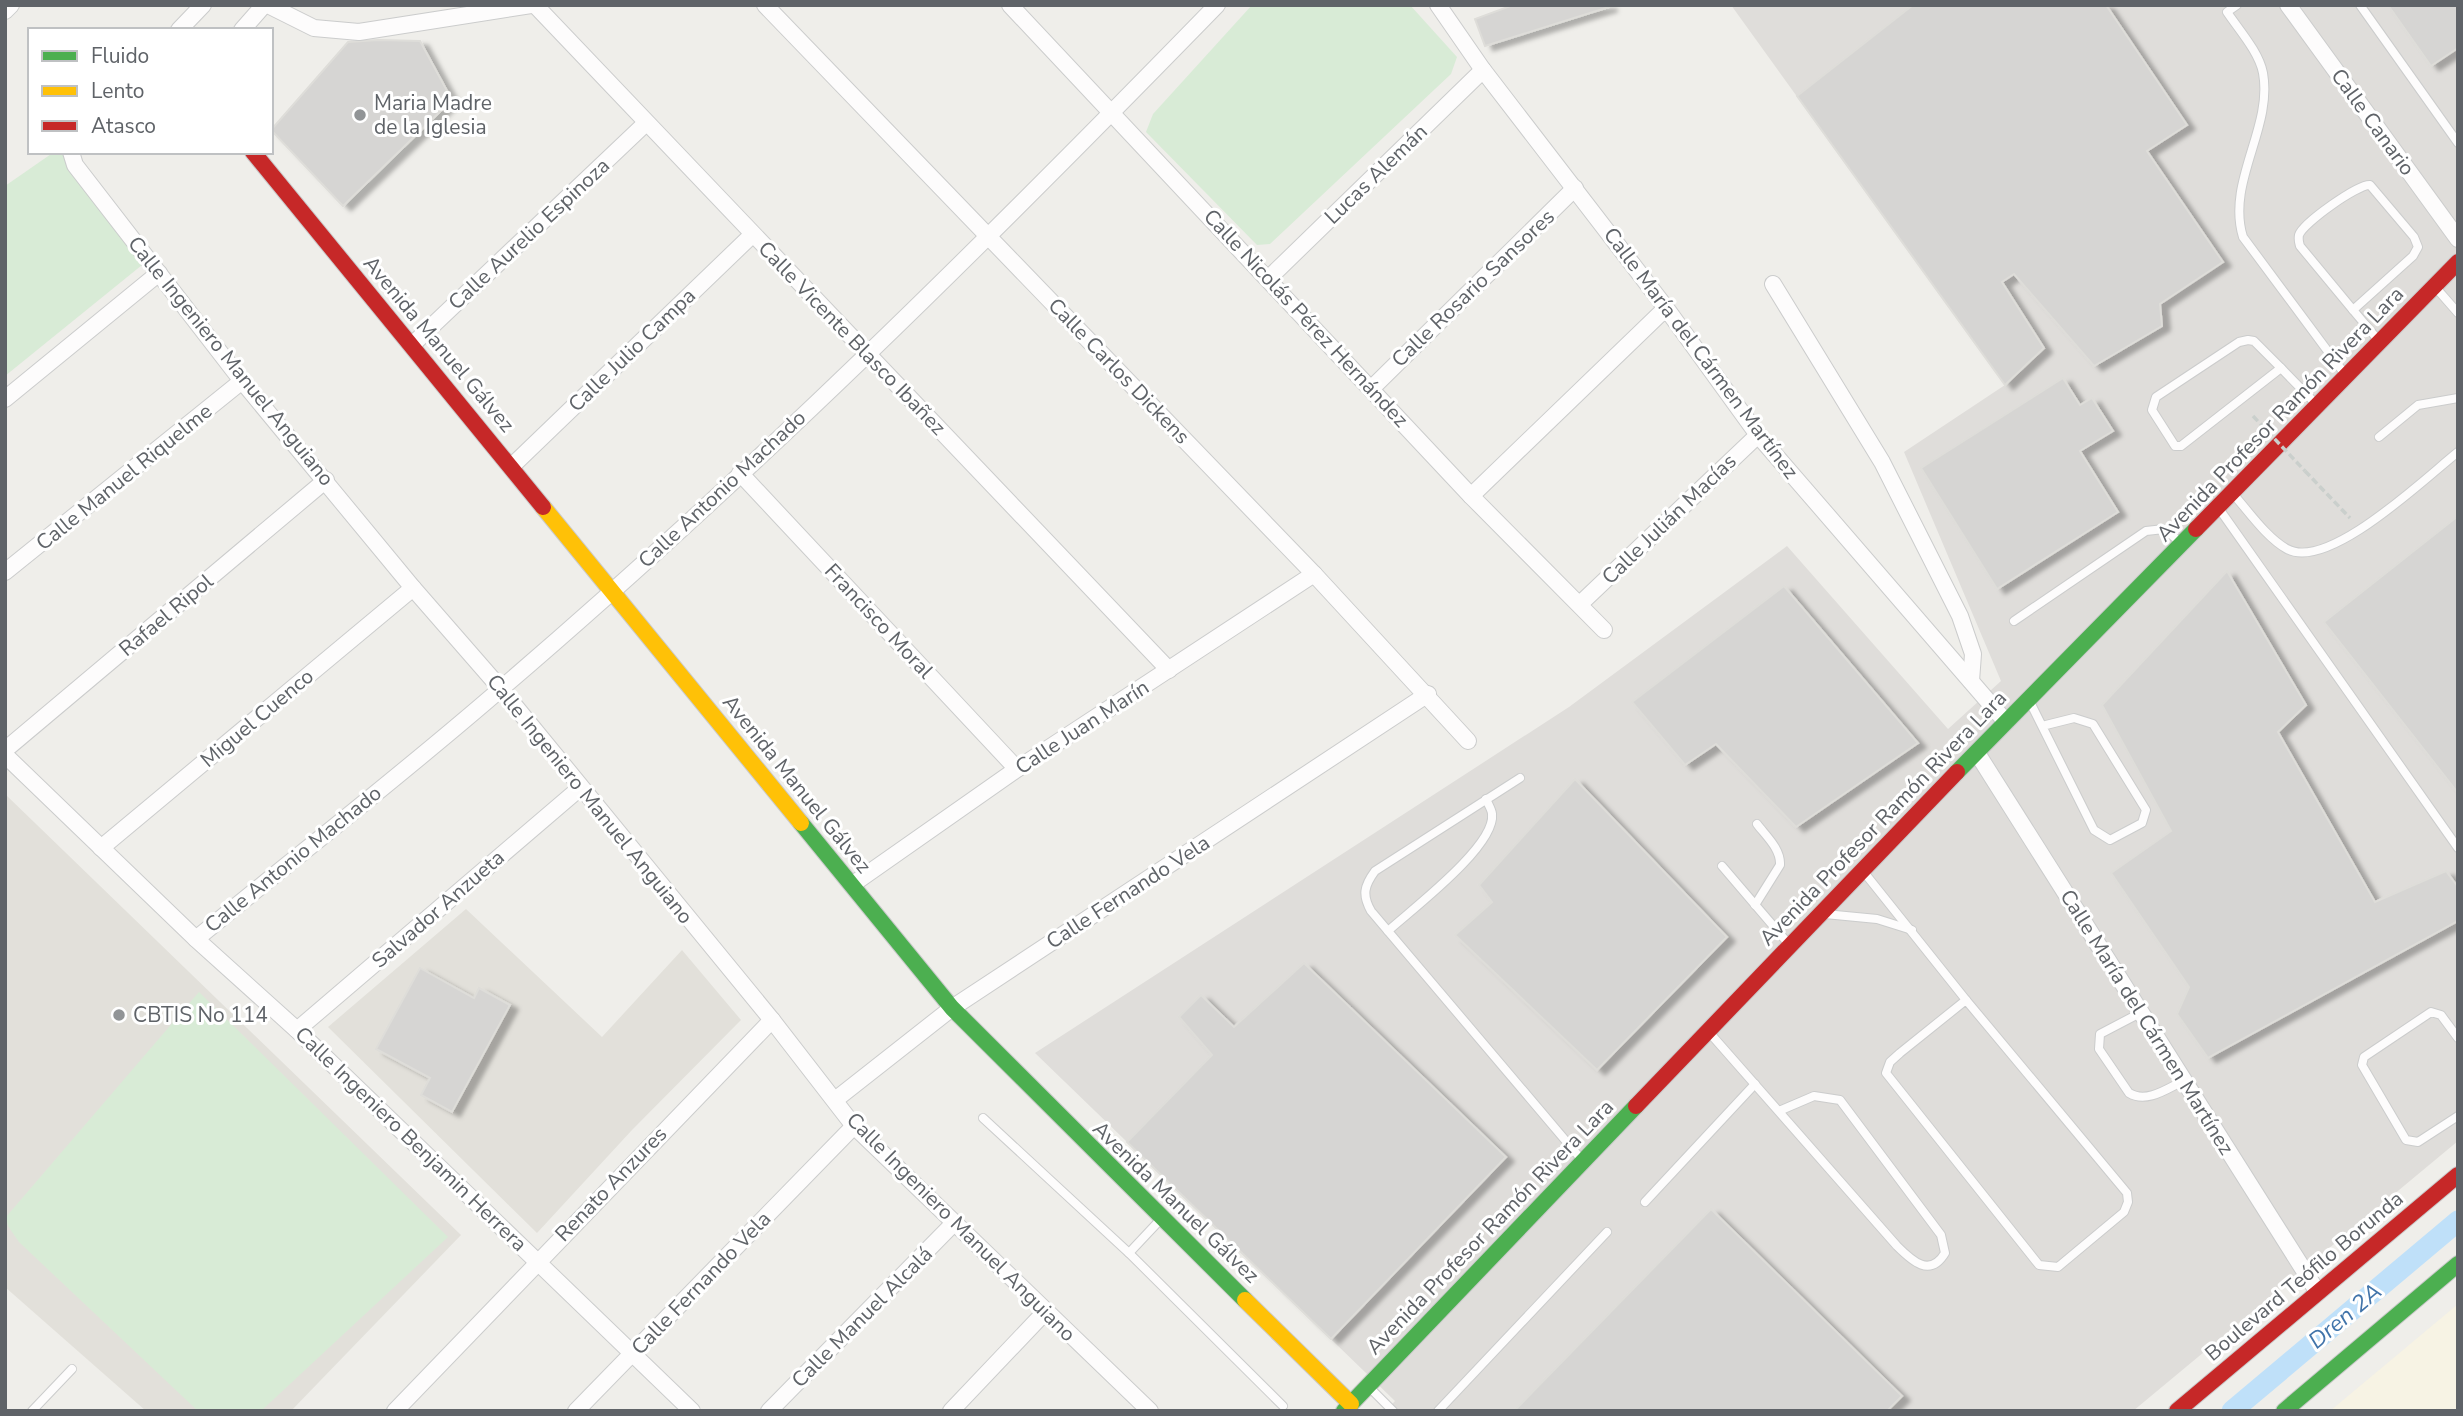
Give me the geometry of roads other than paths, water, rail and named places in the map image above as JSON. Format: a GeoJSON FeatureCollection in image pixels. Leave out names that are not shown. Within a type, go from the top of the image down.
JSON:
{"type":"FeatureCollection","features":[{"type":"Feature","properties":{"kind":"main road","name":"Avenida Manuel Gálvez"},"geometry":{"type":"LineString","coordinates":[[255,154],[952,1008],[1348,1407]]}},
{"type":"Feature","properties":{"kind":"main road","name":"Avenida Profesor Ramón Rivera Lara"},"geometry":{"type":"LineString","coordinates":[[1348,1407],[1819,913],[2458,262]]}},
{"type":"Feature","properties":{"kind":"main road","name":"Boulevard Teófilo Borunda"},"geometry":{"type":"LineString","coordinates":[[2177,1411],[2458,1175]]}},
{"type":"Feature","properties":{"kind":"main road"},"geometry":{"type":"LineString","coordinates":[[2286,1410],[2458,1264]]}},
{"type":"Feature","properties":{"kind":"street"},"geometry":{"type":"LineString","coordinates":[[5,11],[10,5]]}},
{"type":"Feature","properties":{"kind":"street"},"geometry":{"type":"LineString","coordinates":[[180,28],[203,5]]}},
{"type":"Feature","properties":{"kind":"street"},"geometry":{"type":"LineString","coordinates":[[244,28],[266,5],[314,28],[359,32],[533,5]]}},
{"type":"Feature","properties":{"kind":"street","name":"Calle Vicente Blasco Ibañez"},"geometry":{"type":"LineString","coordinates":[[533,5],[1169,670]]}},
{"type":"Feature","properties":{"kind":"street","name":"Calle Carlos Dickens"},"geometry":{"type":"LineString","coordinates":[[765,5],[1314,574],[1428,694],[1468,741]]}},
{"type":"Feature","properties":{"kind":"street","name":"Calle Nicolás Pérez Hernández"},"geometry":{"type":"LineString","coordinates":[[1010,5],[1471,496],[1604,629]]}},
{"type":"Feature","properties":{"kind":"street","name":"Calle Antonio Machado"},"geometry":{"type":"LineString","coordinates":[[196,939],[501,689],[612,592],[990,236],[1217,5]]}},
{"type":"Feature","properties":{"kind":"street","name":"Calle María del Cármen Martínez"},"geometry":{"type":"LineString","coordinates":[[1438,5],[1483,71],[1667,309],[1758,435],[2006,722]]}},
{"type":"Feature","properties":{"kind":"street","name":"Calle Canario"},"geometry":{"type":"LineString","coordinates":[[2288,5],[2458,239]]}},
{"type":"Feature","properties":{"kind":"street","name":"Lucas Alemán"},"geometry":{"type":"LineString","coordinates":[[1269,278],[1483,71]]}},
{"type":"Feature","properties":{"kind":"street","name":"Calle Aurelio Espinoza"},"geometry":{"type":"LineString","coordinates":[[412,345],[646,123]]}},
{"type":"Feature","properties":{"kind":"street","name":"Calle Ingeniero Manuel Anguiano"},"geometry":{"type":"LineString","coordinates":[[72,154],[75,165],[242,381],[327,480],[413,588],[501,689],[772,1020],[854,1126],[1046,1311],[1141,1408]]}},
{"type":"Feature","properties":{"kind":"street","name":"Calle Rosario Sansores"},"geometry":{"type":"LineString","coordinates":[[1372,388],[1575,188]]}},
{"type":"Feature","properties":{"kind":"street","name":"Calle Julio Campa"},"geometry":{"type":"LineString","coordinates":[[512,466],[752,234]]}},
{"type":"Feature","properties":{"kind":"street"},"geometry":{"type":"LineString","coordinates":[[5,399],[159,273]]}},
{"type":"Feature","properties":{"kind":"street"},"geometry":{"type":"LineString","coordinates":[[1773,284],[1882,462],[1960,615],[1973,654],[1971,681]]}},
{"type":"Feature","properties":{"kind":"street"},"geometry":{"type":"LineString","coordinates":[[1471,496],[1667,309]]}},
{"type":"Feature","properties":{"kind":"street","name":"Calle Manuel Riquelme"},"geometry":{"type":"LineString","coordinates":[[5,572],[242,381]]}},
{"type":"Feature","properties":{"kind":"street","name":"Calle Julián Macías"},"geometry":{"type":"LineString","coordinates":[[1580,604],[1758,435]]}},
{"type":"Feature","properties":{"kind":"street","name":"Francisco Moral"},"geometry":{"type":"LineString","coordinates":[[740,473],[1017,768]]}},
{"type":"Feature","properties":{"kind":"street","name":"Rafael Ripol"},"geometry":{"type":"LineString","coordinates":[[5,753],[327,480]]}},
{"type":"Feature","properties":{"kind":"street","name":"Calle Juan Marín"},"geometry":{"type":"LineString","coordinates":[[853,884],[1017,768],[1314,574]]}},
{"type":"Feature","properties":{"kind":"street","name":"Miguel Cuenco"},"geometry":{"type":"LineString","coordinates":[[100,848],[413,588]]}},
{"type":"Feature","properties":{"kind":"street","name":"Calle Fernando Vela"},"geometry":{"type":"LineString","coordinates":[[835,1100],[952,1008],[1428,694]]}},
{"type":"Feature","properties":{"kind":"street","name":"Calle María del Cármen Martínez"},"geometry":{"type":"LineString","coordinates":[[1977,752],[2317,1291]]}},
{"type":"Feature","properties":{"kind":"street","name":"Calle Ingeniero Benjamin Herrera"},"geometry":{"type":"LineString","coordinates":[[5,753],[100,848],[297,1030],[692,1411]]}},
{"type":"Feature","properties":{"kind":"street","name":"Salvador Anzueta"},"geometry":{"type":"LineString","coordinates":[[297,1030],[580,788]]}},
{"type":"Feature","properties":{"kind":"street","name":"Renato Anzures"},"geometry":{"type":"LineString","coordinates":[[395,1411],[537,1260],[772,1020]]}},
{"type":"Feature","properties":{"kind":"street","name":"Calle Fernando Vela"},"geometry":{"type":"LineString","coordinates":[[576,1411],[854,1126]]}},
{"type":"Feature","properties":{"kind":"street","name":"Calle Manuel Alcalá"},"geometry":{"type":"LineString","coordinates":[[769,1411],[954,1223]]}},
{"type":"Feature","properties":{"kind":"street"},"geometry":{"type":"LineString","coordinates":[[951,1411],[1046,1311]]}},
{"type":"Feature","properties":{"kind":"lane"},"geometry":{"type":"LineString","coordinates":[[2237,5],[2225,9],[2262,70],[2264,95],[2239,198],[2238,221],[2243,237],[2346,375]]}},
{"type":"Feature","properties":{"kind":"lane"},"geometry":{"type":"LineString","coordinates":[[2360,5],[2458,142]]}},
{"type":"Feature","properties":{"kind":"lane"},"geometry":{"type":"LineString","coordinates":[[2353,310],[2413,256],[2417,247],[2414,237],[2370,186],[2366,185],[2332,206],[2300,232],[2298,239],[2300,246],[2353,310],[2379,341]]}},
{"type":"Feature","properties":{"kind":"lane"},"geometry":{"type":"LineString","coordinates":[[2435,286],[2458,313]]}},
{"type":"Feature","properties":{"kind":"lane"},"geometry":{"type":"LineString","coordinates":[[2281,368],[2181,446],[2171,442],[2152,410],[2156,397],[2239,342],[2254,341],[2281,368],[2317,405]]}},
{"type":"Feature","properties":{"kind":"lane"},"geometry":{"type":"LineString","coordinates":[[2379,437],[2418,405],[2458,398]]}},
{"type":"Feature","properties":{"kind":"lane"},"geometry":{"type":"LineString","coordinates":[[2232,493],[2287,550],[2309,555],[2361,529],[2458,452]]}},
{"type":"Feature","properties":{"kind":"lane"},"geometry":{"type":"LineString","coordinates":[[2218,508],[2458,848]]}},
{"type":"Feature","properties":{"kind":"lane"},"geometry":{"type":"LineString","coordinates":[[2014,621],[2146,531],[2164,529],[2183,544]]}},
{"type":"Feature","properties":{"kind":"lane"},"geometry":{"type":"LineString","coordinates":[[2028,699],[2098,835],[2110,840],[2142,823],[2146,810],[2093,724],[2074,718],[2042,726]]}},
{"type":"Feature","properties":{"kind":"lane"},"geometry":{"type":"LineString","coordinates":[[1520,778],[1375,872],[1367,882],[1365,900],[1388,931],[1582,1160]]}},
{"type":"Feature","properties":{"kind":"lane"},"geometry":{"type":"LineString","coordinates":[[1388,931],[1478,848],[1491,821],[1492,814],[1486,799]]}},
{"type":"Feature","properties":{"kind":"lane"},"geometry":{"type":"LineString","coordinates":[[1755,905],[1781,859],[1779,852],[1757,824]]}},
{"type":"Feature","properties":{"kind":"lane"},"geometry":{"type":"LineString","coordinates":[[1722,866],[1789,944]]}},
{"type":"Feature","properties":{"kind":"lane"},"geometry":{"type":"LineString","coordinates":[[1862,869],[1966,1000],[2127,1193],[2129,1202],[2124,1212],[2058,1267],[2039,1265],[1886,1073],[1890,1062],[1966,1000]]}},
{"type":"Feature","properties":{"kind":"lane"},"geometry":{"type":"LineString","coordinates":[[1819,913],[1877,919],[1912,930]]}},
{"type":"Feature","properties":{"kind":"lane"},"geometry":{"type":"LineString","coordinates":[[2142,1012],[2100,1034],[2099,1049],[2129,1093],[2136,1097],[2145,1098],[2185,1080]]}},
{"type":"Feature","properties":{"kind":"lane"},"geometry":{"type":"LineString","coordinates":[[2458,1038],[2455,1027],[2441,1015],[2431,1012],[2364,1056],[2362,1065],[2406,1140],[2418,1142],[2458,1116]]}},
{"type":"Feature","properties":{"kind":"lane"},"geometry":{"type":"LineString","coordinates":[[1707,1030],[1755,1084],[1779,1111],[1915,1264],[1928,1266],[1939,1262],[1945,1253],[1941,1235],[1840,1100],[1814,1097],[1779,1111]]}},
{"type":"Feature","properties":{"kind":"lane"},"geometry":{"type":"LineString","coordinates":[[1645,1202],[1755,1084]]}},
{"type":"Feature","properties":{"kind":"lane"},"geometry":{"type":"LineString","coordinates":[[983,1118],[1129,1253],[1283,1406]]}},
{"type":"Feature","properties":{"kind":"lane"},"geometry":{"type":"LineString","coordinates":[[1129,1253],[1163,1218]]}},
{"type":"Feature","properties":{"kind":"lane"},"geometry":{"type":"LineString","coordinates":[[1437,1411],[1607,1232]]}},
{"type":"Feature","properties":{"kind":"lane"},"geometry":{"type":"LineString","coordinates":[[32,1411],[72,1369]]}},
{"type":"Feature","properties":{"kind":"lane"},"geometry":{"type":"LineString","coordinates":[[1368,1385],[1393,1411]]}},
{"type":"Feature","properties":{"kind":"waterway","name":"Dren 2A"},"geometry":{"type":"LineString","coordinates":[[2232,1411],[2458,1221]]}},
{"type":"Feature","properties":{"kind":"place","name":"Maria Madre de la Iglesia"},"geometry":{"type":"Point","coordinates":[360,115]}},
{"type":"Feature","properties":{"kind":"place","name":"CBTIS No 114"},"geometry":{"type":"Point","coordinates":[119,1015]}}]}
